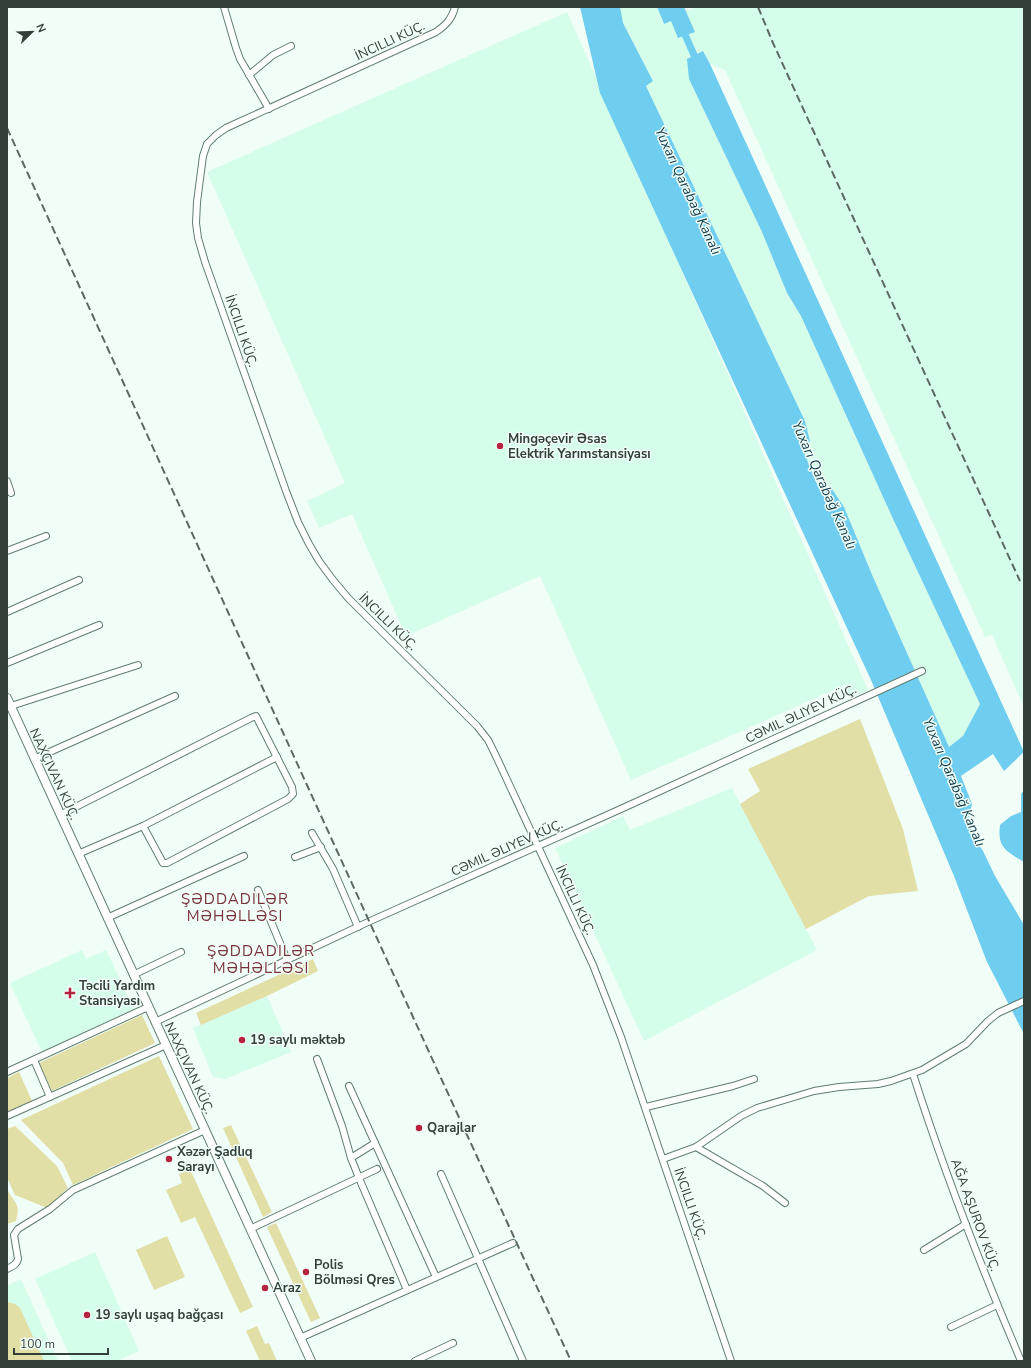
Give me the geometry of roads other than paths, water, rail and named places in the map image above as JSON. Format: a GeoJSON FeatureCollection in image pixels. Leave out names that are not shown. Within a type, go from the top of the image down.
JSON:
{"type":"FeatureCollection","features":[{"type":"Feature","properties":{"kind":"street"},"geometry":{"type":"LineString","coordinates":[[224,7],[236,48],[268,109]]}},
{"type":"Feature","properties":{"kind":"street","name":"İNCILLI KÜÇ."},"geometry":{"type":"LineString","coordinates":[[455,7],[450,20],[436,32],[226,128],[216,135],[207,144],[203,156],[197,202],[196,222],[198,238],[205,262],[286,491],[298,522],[309,544],[319,561],[349,599],[477,726],[488,740],[593,965],[622,1037],[732,1361]]}},
{"type":"Feature","properties":{"kind":"street"},"geometry":{"type":"LineString","coordinates":[[249,75],[273,55],[291,46]]}},
{"type":"Feature","properties":{"kind":"street"},"geometry":{"type":"LineString","coordinates":[[7,481],[11,493]]}},
{"type":"Feature","properties":{"kind":"street"},"geometry":{"type":"LineString","coordinates":[[7,551],[46,536]]}},
{"type":"Feature","properties":{"kind":"street"},"geometry":{"type":"LineString","coordinates":[[7,612],[79,580]]}},
{"type":"Feature","properties":{"kind":"street"},"geometry":{"type":"LineString","coordinates":[[7,663],[99,625]]}},
{"type":"Feature","properties":{"kind":"street"},"geometry":{"type":"LineString","coordinates":[[11,706],[138,665]]}},
{"type":"Feature","properties":{"kind":"street","name":"CƏMIL ƏLIYEV KÜÇ."},"geometry":{"type":"LineString","coordinates":[[155,1022],[358,927],[922,671]]}},
{"type":"Feature","properties":{"kind":"street"},"geometry":{"type":"LineString","coordinates":[[34,759],[175,696]]}},
{"type":"Feature","properties":{"kind":"street"},"geometry":{"type":"LineString","coordinates":[[7,698],[311,1361]]}},
{"type":"Feature","properties":{"kind":"street"},"geometry":{"type":"LineString","coordinates":[[60,815],[256,716],[292,787],[293,794],[288,799],[167,863],[163,863],[159,858],[143,826]]}},
{"type":"Feature","properties":{"kind":"street"},"geometry":{"type":"LineString","coordinates":[[78,854],[143,826],[277,757]]}},
{"type":"Feature","properties":{"kind":"street"},"geometry":{"type":"LineString","coordinates":[[312,833],[333,869],[358,927]]}},
{"type":"Feature","properties":{"kind":"street"},"geometry":{"type":"LineString","coordinates":[[295,857],[321,847]]}},
{"type":"Feature","properties":{"kind":"street"},"geometry":{"type":"LineString","coordinates":[[107,918],[244,856]]}},
{"type":"Feature","properties":{"kind":"street"},"geometry":{"type":"LineString","coordinates":[[258,890],[287,960]]}},
{"type":"Feature","properties":{"kind":"street"},"geometry":{"type":"LineString","coordinates":[[133,975],[181,952]]}},
{"type":"Feature","properties":{"kind":"street"},"geometry":{"type":"LineString","coordinates":[[663,1159],[696,1147],[741,1116],[756,1108],[814,1091],[839,1087],[878,1084],[913,1074],[936,1063],[966,1044],[992,1018],[1010,1007],[1024,1001]]}},
{"type":"Feature","properties":{"kind":"street"},"geometry":{"type":"LineString","coordinates":[[7,1072],[148,1007]]}},
{"type":"Feature","properties":{"kind":"street"},"geometry":{"type":"LineString","coordinates":[[7,1116],[166,1045]]}},
{"type":"Feature","properties":{"kind":"street"},"geometry":{"type":"LineString","coordinates":[[317,1059],[342,1126],[351,1158],[407,1290]]}},
{"type":"Feature","properties":{"kind":"street"},"geometry":{"type":"LineString","coordinates":[[34,1060],[50,1097]]}},
{"type":"Feature","properties":{"kind":"street","name":"AĞA AŞUROV KÜÇ."},"geometry":{"type":"LineString","coordinates":[[913,1074],[966,1224],[997,1305],[1021,1361]]}},
{"type":"Feature","properties":{"kind":"street"},"geometry":{"type":"LineString","coordinates":[[646,1107],[754,1080]]}},
{"type":"Feature","properties":{"kind":"street"},"geometry":{"type":"LineString","coordinates":[[349,1086],[436,1278]]}},
{"type":"Feature","properties":{"kind":"street"},"geometry":{"type":"LineString","coordinates":[[7,1269],[18,1262],[14,1235],[18,1228],[50,1209],[74,1190],[205,1130]]}},
{"type":"Feature","properties":{"kind":"street"},"geometry":{"type":"LineString","coordinates":[[351,1158],[375,1143]]}},
{"type":"Feature","properties":{"kind":"street"},"geometry":{"type":"LineString","coordinates":[[696,1147],[763,1186],[785,1203]]}},
{"type":"Feature","properties":{"kind":"street"},"geometry":{"type":"LineString","coordinates":[[250,1229],[377,1169]]}},
{"type":"Feature","properties":{"kind":"street"},"geometry":{"type":"LineString","coordinates":[[441,1174],[524,1361]]}},
{"type":"Feature","properties":{"kind":"street"},"geometry":{"type":"LineString","coordinates":[[924,1250],[966,1224]]}},
{"type":"Feature","properties":{"kind":"street"},"geometry":{"type":"LineString","coordinates":[[300,1338],[513,1243]]}},
{"type":"Feature","properties":{"kind":"street"},"geometry":{"type":"LineString","coordinates":[[951,1327],[997,1305]]}},
{"type":"Feature","properties":{"kind":"street"},"geometry":{"type":"LineString","coordinates":[[415,1361],[453,1343]]}},
{"type":"Feature","properties":{"kind":"water","name":"Yuxarı Qarabağ Kanalı"},"geometry":{"type":"Polygon","coordinates":[[[580,7],[620,7],[623,23],[653,81],[646,86],[805,421],[810,441],[805,455],[817,484],[832,489],[844,507],[873,577],[949,747],[963,736],[980,704],[894,521],[801,316],[787,293],[762,232],[689,79],[687,59],[703,51],[1024,752],[1004,771],[993,754],[961,776],[972,804],[968,820],[974,837],[1024,925],[1024,1034],[987,962],[954,876],[871,680],[600,93],[580,7]]]}},
{"type":"Feature","properties":{"kind":"water"},"geometry":{"type":"Polygon","coordinates":[[[657,7],[684,7],[695,32],[678,38],[671,21],[664,24],[657,7]]]}},
{"type":"Feature","properties":{"kind":"water"},"geometry":{"type":"Polygon","coordinates":[[[1024,790],[1024,862],[1004,848],[999,833],[1000,825],[1011,816],[1021,812],[1021,794],[1024,790]]]}},
{"type":"Feature","properties":{"kind":"waterway"},"geometry":{"type":"LineString","coordinates":[[682,28],[698,64]]}},
{"type":"Feature","properties":{"kind":"railway"},"geometry":{"type":"LineString","coordinates":[[758,7],[773,43],[1020,581]]}},
{"type":"Feature","properties":{"kind":"railway"},"geometry":{"type":"LineString","coordinates":[[7,128],[571,1361]]}},
{"type":"Feature","properties":{"kind":"place","name":"Mingəçevir Əsas Elektrik Yarımstansiyası"},"geometry":{"type":"Point","coordinates":[500,446]}},
{"type":"Feature","properties":{"kind":"place","name":"Təcili Yardım Stansiyası"},"geometry":{"type":"Point","coordinates":[70,993]}},
{"type":"Feature","properties":{"kind":"place","name":"19 saylı məktəb"},"geometry":{"type":"Point","coordinates":[242,1040]}},
{"type":"Feature","properties":{"kind":"place","name":"Qarajlar"},"geometry":{"type":"Point","coordinates":[419,1128]}},
{"type":"Feature","properties":{"kind":"place","name":"Xəzər Şadlıq Sarayı"},"geometry":{"type":"Point","coordinates":[169,1159]}},
{"type":"Feature","properties":{"kind":"place","name":"Polis Bölməsi Qres"},"geometry":{"type":"Point","coordinates":[306,1272]}},
{"type":"Feature","properties":{"kind":"place","name":"Araz"},"geometry":{"type":"Point","coordinates":[265,1288]}},
{"type":"Feature","properties":{"kind":"place","name":"19 saylı uşaq bağçası"},"geometry":{"type":"Point","coordinates":[87,1315]}},
{"type":"Feature","properties":{"kind":"district","name":"ŞƏDDADILƏR MƏHƏLLƏSI"},"geometry":{"type":"Point","coordinates":[235,908]}},
{"type":"Feature","properties":{"kind":"district","name":"ŞƏDDADILƏR MƏHƏLLƏSI"},"geometry":{"type":"Point","coordinates":[261,960]}}]}
